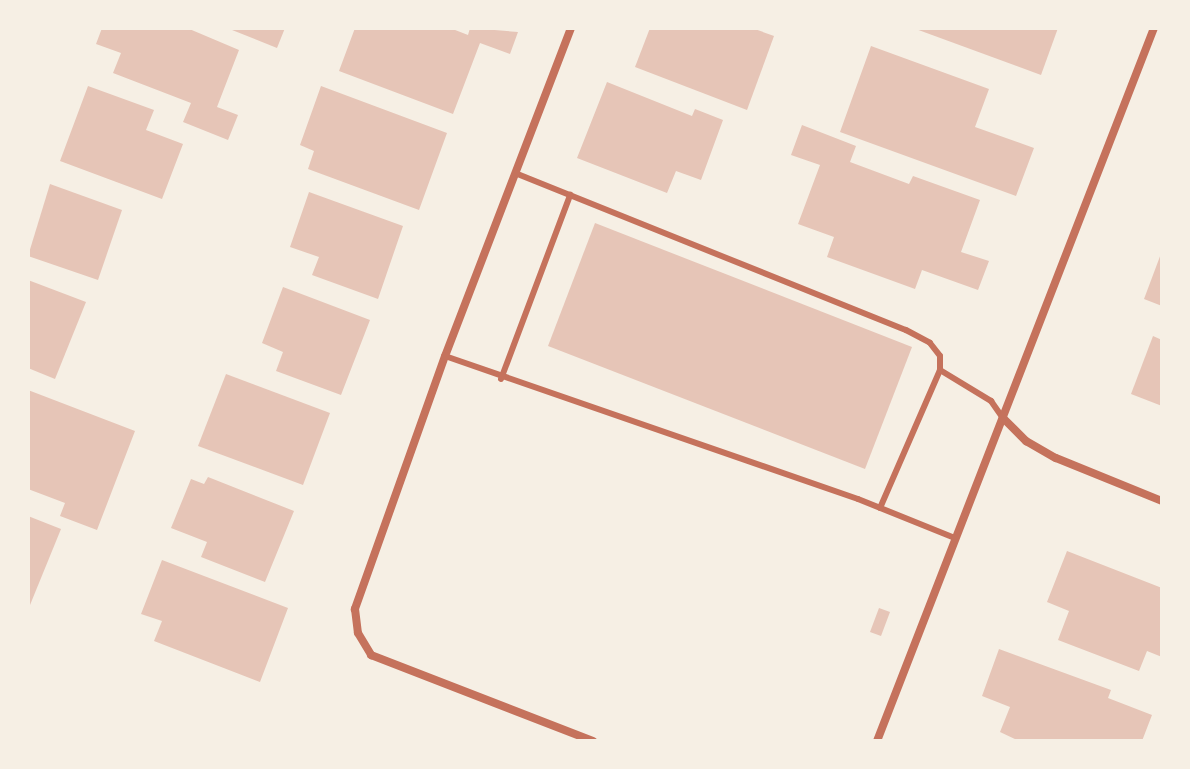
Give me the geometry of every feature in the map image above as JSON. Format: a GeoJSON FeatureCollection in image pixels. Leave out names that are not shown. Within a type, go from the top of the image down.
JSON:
{"type":"FeatureCollection","features":[{"type":"Feature","properties":{"kind":"street"},"geometry":{"type":"LineString","coordinates":[[571,28],[445,356],[355,609],[358,633],[371,655],[593,741]]}},
{"type":"Feature","properties":{"kind":"street"},"geometry":{"type":"LineString","coordinates":[[877,741],[1154,28]]}},
{"type":"Feature","properties":{"kind":"street"},"geometry":{"type":"LineString","coordinates":[[1003,418],[1026,441],[1056,458],[1162,501]]}},
{"type":"Feature","properties":{"kind":"lane"},"geometry":{"type":"LineString","coordinates":[[515,173],[906,330],[930,343],[940,356],[940,370],[880,508]]}},
{"type":"Feature","properties":{"kind":"lane"},"geometry":{"type":"LineString","coordinates":[[501,379],[570,195]]}},
{"type":"Feature","properties":{"kind":"lane"},"geometry":{"type":"LineString","coordinates":[[445,356],[501,379],[531,383],[880,508],[955,538]]}},
{"type":"Feature","properties":{"kind":"lane"},"geometry":{"type":"LineString","coordinates":[[940,370],[991,401],[1003,418]]}},
{"type":"Feature","properties":{"kind":"building"},"geometry":{"type":"Polygon","coordinates":[[[102,28],[187,28],[239,50],[217,107],[238,115],[228,140],[183,122],[191,103],[113,73],[121,53],[96,44],[102,28]]]}},
{"type":"Feature","properties":{"kind":"building"},"geometry":{"type":"Polygon","coordinates":[[[227,28],[285,28],[277,48],[227,28]]]}},
{"type":"Feature","properties":{"kind":"building"},"geometry":{"type":"Polygon","coordinates":[[[355,28],[450,28],[468,35],[470,28],[518,32],[510,54],[480,43],[453,114],[339,71],[355,28]]]}},
{"type":"Feature","properties":{"kind":"building"},"geometry":{"type":"Polygon","coordinates":[[[650,28],[752,28],[774,36],[747,110],[635,67],[650,28]]]}},
{"type":"Feature","properties":{"kind":"building"},"geometry":{"type":"Polygon","coordinates":[[[913,28],[1058,28],[1041,75],[913,28]]]}},
{"type":"Feature","properties":{"kind":"building"},"geometry":{"type":"Polygon","coordinates":[[[871,46],[989,89],[975,127],[1034,148],[1016,196],[840,132],[871,46]]]}},
{"type":"Feature","properties":{"kind":"building"},"geometry":{"type":"Polygon","coordinates":[[[607,82],[692,116],[695,109],[723,120],[701,180],[676,171],[667,193],[577,158],[607,82]]]}},
{"type":"Feature","properties":{"kind":"building"},"geometry":{"type":"Polygon","coordinates":[[[88,86],[154,110],[146,130],[183,144],[162,199],[60,161],[88,86]]]}},
{"type":"Feature","properties":{"kind":"building"},"geometry":{"type":"Polygon","coordinates":[[[321,86],[447,133],[419,210],[308,169],[314,151],[300,145],[321,86]]]}},
{"type":"Feature","properties":{"kind":"building"},"geometry":{"type":"Polygon","coordinates":[[[802,125],[856,146],[850,162],[909,184],[913,176],[980,200],[961,252],[989,261],[978,290],[922,270],[915,289],[827,257],[834,237],[798,224],[820,165],[791,155],[802,125]]]}},
{"type":"Feature","properties":{"kind":"building"},"geometry":{"type":"Polygon","coordinates":[[[50,184],[122,210],[98,280],[28,256],[50,184]]]}},
{"type":"Feature","properties":{"kind":"building"},"geometry":{"type":"Polygon","coordinates":[[[309,192],[403,226],[378,299],[312,275],[319,257],[290,247],[309,192]]]}},
{"type":"Feature","properties":{"kind":"building"},"geometry":{"type":"Polygon","coordinates":[[[595,223],[912,347],[865,469],[548,346],[595,223]]]}},
{"type":"Feature","properties":{"kind":"building"},"geometry":{"type":"Polygon","coordinates":[[[1162,251],[1162,306],[1144,299],[1162,251]]]}},
{"type":"Feature","properties":{"kind":"building"},"geometry":{"type":"Polygon","coordinates":[[[28,280],[86,302],[55,379],[28,368],[28,280]]]}},
{"type":"Feature","properties":{"kind":"building"},"geometry":{"type":"Polygon","coordinates":[[[283,287],[370,320],[341,395],[276,371],[283,352],[262,343],[283,287]]]}},
{"type":"Feature","properties":{"kind":"building"},"geometry":{"type":"Polygon","coordinates":[[[1153,336],[1162,340],[1162,406],[1131,394],[1153,336]]]}},
{"type":"Feature","properties":{"kind":"building"},"geometry":{"type":"Polygon","coordinates":[[[226,374],[330,413],[303,485],[198,446],[226,374]]]}},
{"type":"Feature","properties":{"kind":"building"},"geometry":{"type":"Polygon","coordinates":[[[28,390],[135,431],[97,530],[60,516],[65,503],[28,489],[28,390]]]}},
{"type":"Feature","properties":{"kind":"building"},"geometry":{"type":"Polygon","coordinates":[[[208,477],[294,511],[265,582],[201,557],[207,542],[171,528],[191,479],[204,484],[208,477]]]}},
{"type":"Feature","properties":{"kind":"building"},"geometry":{"type":"Polygon","coordinates":[[[28,516],[61,529],[30,605],[28,604],[28,516]]]}},
{"type":"Feature","properties":{"kind":"building"},"geometry":{"type":"Polygon","coordinates":[[[1067,551],[1162,588],[1162,657],[1147,651],[1139,671],[1058,640],[1069,611],[1047,602],[1067,551]]]}},
{"type":"Feature","properties":{"kind":"building"},"geometry":{"type":"Polygon","coordinates":[[[162,560],[288,608],[260,682],[154,641],[162,621],[141,614],[162,560]]]}},
{"type":"Feature","properties":{"kind":"building"},"geometry":{"type":"Polygon","coordinates":[[[879,608],[890,612],[881,636],[870,632],[879,608]]]}},
{"type":"Feature","properties":{"kind":"building"},"geometry":{"type":"Polygon","coordinates":[[[999,649],[1111,690],[1108,698],[1152,715],[1142,741],[1019,741],[1000,732],[1010,707],[982,696],[999,649]]]}}]}
